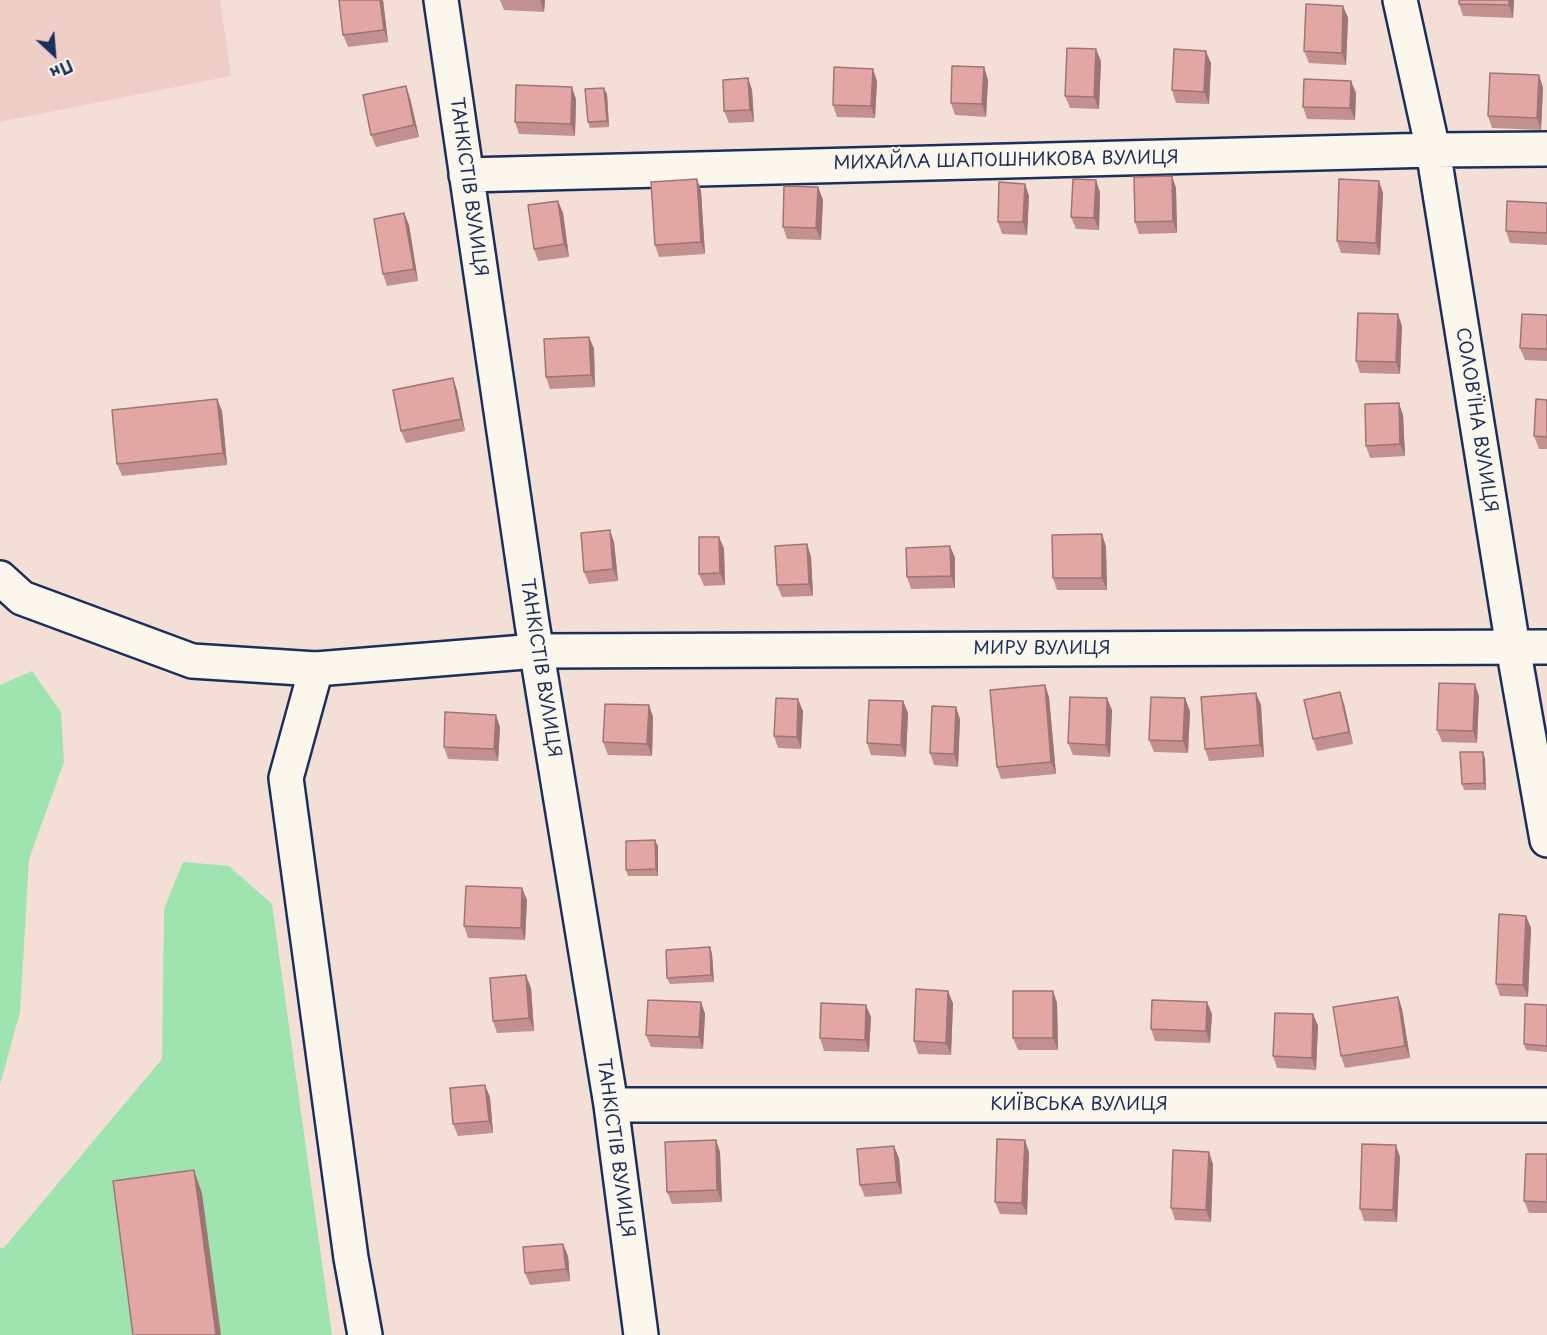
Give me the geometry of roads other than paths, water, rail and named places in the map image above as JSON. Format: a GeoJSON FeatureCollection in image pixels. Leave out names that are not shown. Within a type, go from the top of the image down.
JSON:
{"type":"FeatureCollection","features":[{"type":"Feature","properties":{"kind":"street","name":"ТАНКІСТІВ ВУЛИЦЯ"},"geometry":{"type":"LineString","coordinates":[[441,0],[537,651],[611,1105],[641,1335]]}},
{"type":"Feature","properties":{"kind":"street","name":"СОЛОВ'ЇНА ВУЛИЦЯ"},"geometry":{"type":"LineString","coordinates":[[1400,0],[1433,150],[1513,647],[1547,840]]}},
{"type":"Feature","properties":{"kind":"street","name":"МИХАЙЛА ШАПОШНИКОВА ВУЛИЦЯ"},"geometry":{"type":"LineString","coordinates":[[466,175],[1547,149]]}},
{"type":"Feature","properties":{"kind":"street","name":"МИРУ ВУЛИЦЯ"},"geometry":{"type":"LineString","coordinates":[[0,578],[22,598],[192,661],[316,669],[537,651],[1547,647]]}},
{"type":"Feature","properties":{"kind":"street"},"geometry":{"type":"LineString","coordinates":[[316,669],[286,778],[351,1258],[365,1335]]}},
{"type":"Feature","properties":{"kind":"street","name":"КИЇВСЬКА ВУЛИЦЯ"},"geometry":{"type":"LineString","coordinates":[[611,1105],[1547,1105]]}}]}
